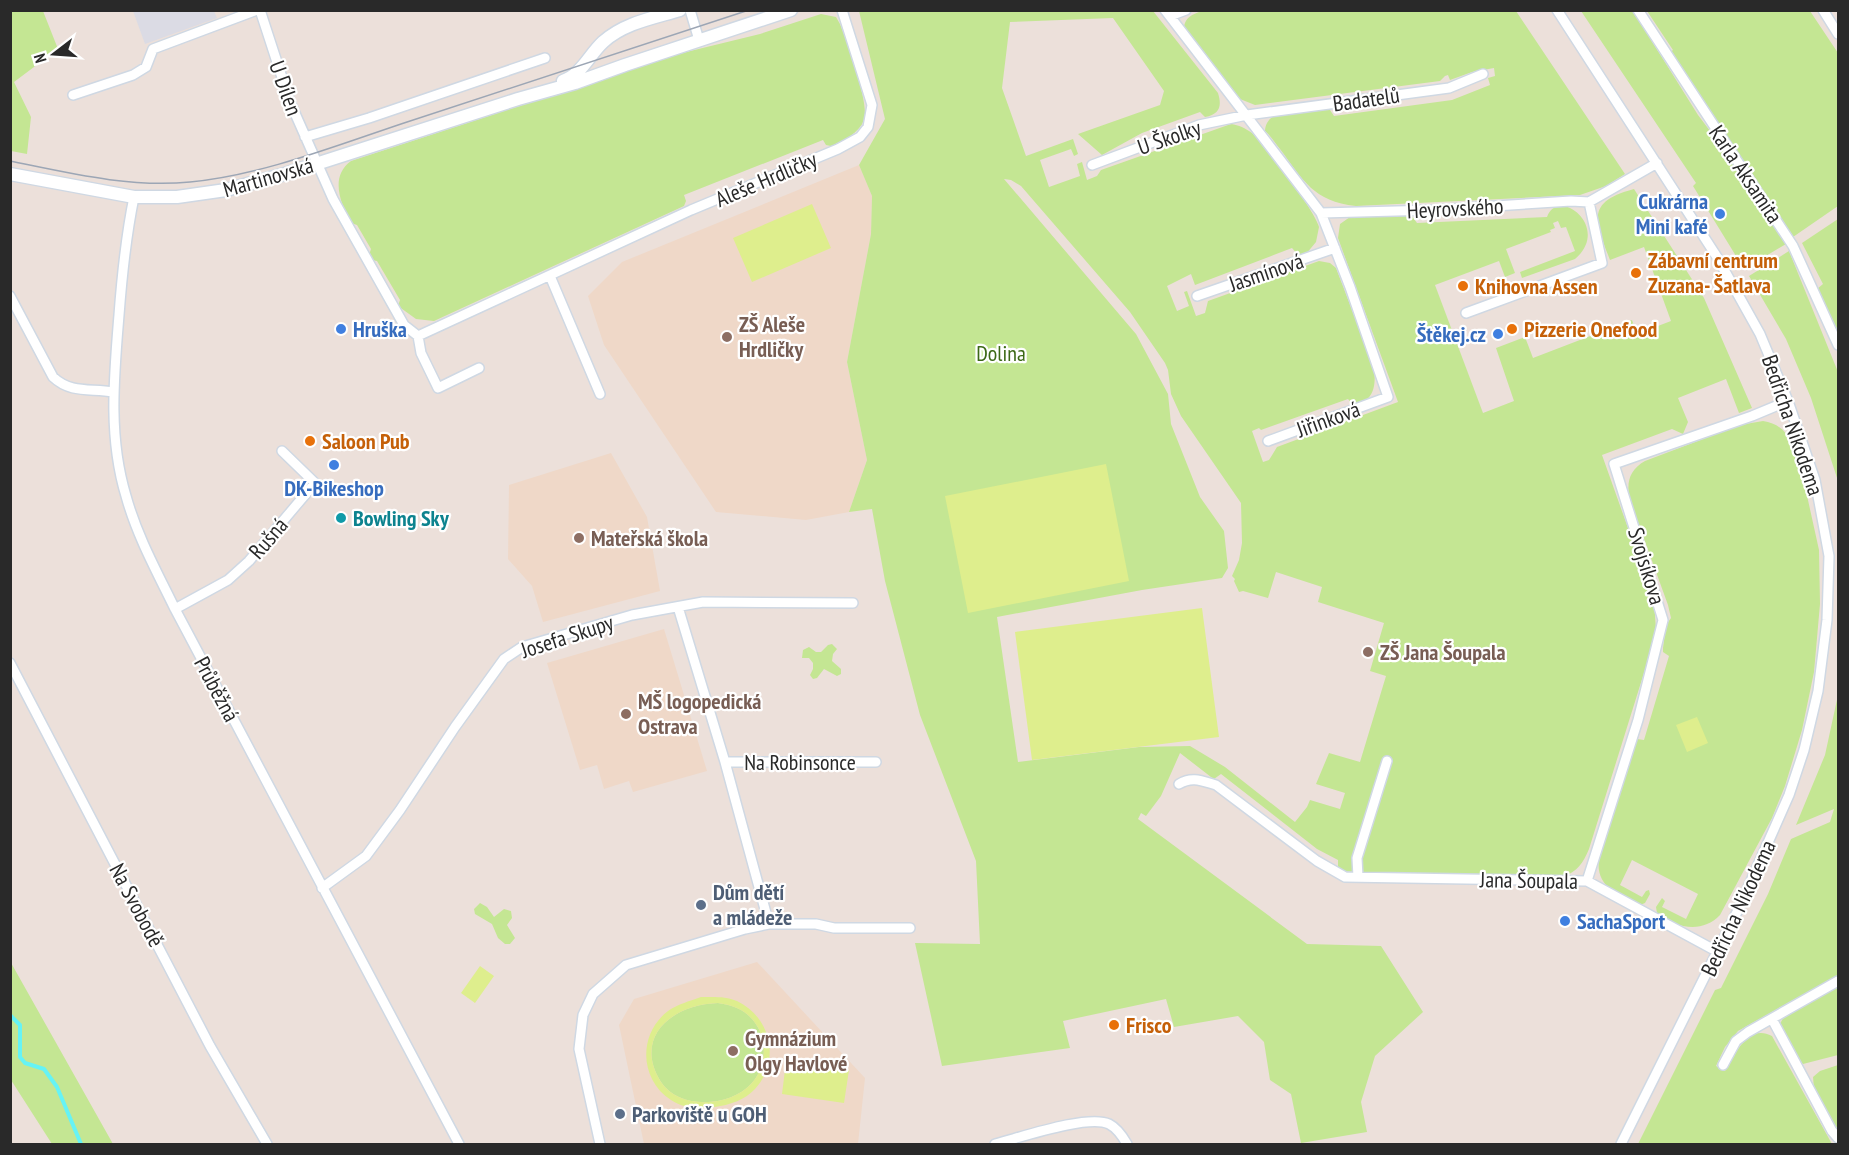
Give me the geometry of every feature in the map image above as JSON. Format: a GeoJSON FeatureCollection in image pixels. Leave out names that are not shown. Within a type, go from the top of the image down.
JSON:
{"type":"FeatureCollection","features":[{"type":"Feature","properties":{"kind":"street","name":"U Dílen"},"geometry":{"type":"LineString","coordinates":[[73,95],[133,75],[146,67],[153,49],[259,10],[289,99],[317,164]]}},
{"type":"Feature","properties":{"kind":"street","name":"Martinovská"},"geometry":{"type":"LineString","coordinates":[[518,99],[574,76],[599,46],[618,30],[680,10]]}},
{"type":"Feature","properties":{"kind":"street"},"geometry":{"type":"LineString","coordinates":[[690,10],[699,40]]}},
{"type":"Feature","properties":{"kind":"street","name":"Martinovská"},"geometry":{"type":"LineString","coordinates":[[10,174],[134,197],[203,195],[266,180],[518,99],[575,83],[791,10]]}},
{"type":"Feature","properties":{"kind":"street","name":"Aleše Hrdličky"},"geometry":{"type":"LineString","coordinates":[[418,336],[691,210],[838,149],[860,137],[868,127],[872,105],[842,10]]}},
{"type":"Feature","properties":{"kind":"street"},"geometry":{"type":"LineString","coordinates":[[1186,10],[1168,13],[1321,213],[1335,248]]}},
{"type":"Feature","properties":{"kind":"street","name":"Bedřicha Nikodema"},"geometry":{"type":"LineString","coordinates":[[1557,10],[1733,282],[1760,334],[1788,401],[1815,480],[1826,531],[1829,582],[1824,655],[1810,729],[1789,795],[1763,858],[1621,1144]]}},
{"type":"Feature","properties":{"kind":"street","name":"Karla Aksamita"},"geometry":{"type":"LineString","coordinates":[[1638,10],[1793,246],[1839,345]]}},
{"type":"Feature","properties":{"kind":"street"},"geometry":{"type":"LineString","coordinates":[[1823,10],[1839,34]]}},
{"type":"Feature","properties":{"kind":"street"},"geometry":{"type":"LineString","coordinates":[[305,137],[369,118],[545,58]]}},
{"type":"Feature","properties":{"kind":"street","name":"Badatelů"},"geometry":{"type":"LineString","coordinates":[[1247,115],[1449,88],[1483,74]]}},
{"type":"Feature","properties":{"kind":"street","name":"U Školky"},"geometry":{"type":"LineString","coordinates":[[1092,165],[1199,125],[1247,115]]}},
{"type":"Feature","properties":{"kind":"street"},"geometry":{"type":"LineString","coordinates":[[1466,314],[1602,263],[1589,202],[1657,163]]}},
{"type":"Feature","properties":{"kind":"street"},"geometry":{"type":"LineString","coordinates":[[317,164],[333,199],[404,325],[418,336],[421,353],[438,388],[479,368]]}},
{"type":"Feature","properties":{"kind":"street","name":"Průběžná"},"geometry":{"type":"LineString","coordinates":[[134,197],[127,234],[113,392],[118,462],[136,530],[175,609],[459,1144]]}},
{"type":"Feature","properties":{"kind":"street","name":"Heyrovského"},"geometry":{"type":"LineString","coordinates":[[1321,213],[1589,202]]}},
{"type":"Feature","properties":{"kind":"street","name":"Jasmínová"},"geometry":{"type":"LineString","coordinates":[[1197,296],[1335,248]]}},
{"type":"Feature","properties":{"kind":"street","name":"Jiřinková"},"geometry":{"type":"LineString","coordinates":[[1268,441],[1388,397],[1335,248]]}},
{"type":"Feature","properties":{"kind":"street"},"geometry":{"type":"LineString","coordinates":[[550,276],[600,394]]}},
{"type":"Feature","properties":{"kind":"street"},"geometry":{"type":"LineString","coordinates":[[10,296],[53,378],[62,386],[75,390],[113,392]]}},
{"type":"Feature","properties":{"kind":"street","name":"Svojsíkova"},"geometry":{"type":"LineString","coordinates":[[1587,881],[1638,720],[1664,620],[1614,464],[1752,416],[1788,401]]}},
{"type":"Feature","properties":{"kind":"street","name":"Rušná"},"geometry":{"type":"LineString","coordinates":[[175,609],[228,580],[249,561],[315,483],[282,452]]}},
{"type":"Feature","properties":{"kind":"street","name":"Josefa Skupy"},"geometry":{"type":"LineString","coordinates":[[322,888],[366,856],[400,810],[454,727],[504,659],[522,647],[632,615],[703,602],[853,603]]}},
{"type":"Feature","properties":{"kind":"street","name":"Na Robinsonce"},"geometry":{"type":"LineString","coordinates":[[678,607],[769,924]]}},
{"type":"Feature","properties":{"kind":"street","name":"Na Svobodě"},"geometry":{"type":"LineString","coordinates":[[10,663],[210,1046],[267,1144]]}},
{"type":"Feature","properties":{"kind":"street"},"geometry":{"type":"LineString","coordinates":[[1358,877],[1357,858],[1387,761]]}},
{"type":"Feature","properties":{"kind":"street","name":"Na Robinsonce"},"geometry":{"type":"LineString","coordinates":[[724,762],[876,762]]}},
{"type":"Feature","properties":{"kind":"street","name":"Jana Šoupala"},"geometry":{"type":"LineString","coordinates":[[1179,784],[1186,780],[1197,779],[1216,785],[1317,861],[1345,877],[1587,881],[1718,951]]}},
{"type":"Feature","properties":{"kind":"street"},"geometry":{"type":"LineString","coordinates":[[600,1144],[579,1049],[583,1015],[593,994],[626,965],[745,929],[769,924],[816,924],[834,928],[910,928]]}},
{"type":"Feature","properties":{"kind":"street"},"geometry":{"type":"LineString","coordinates":[[1723,1065],[1736,1041],[1748,1032],[1839,981]]}},
{"type":"Feature","properties":{"kind":"street"},"geometry":{"type":"LineString","coordinates":[[1772,1019],[1832,1131],[1839,1138]]}},
{"type":"Feature","properties":{"kind":"street"},"geometry":{"type":"LineString","coordinates":[[995,1144],[1092,1120],[1109,1124],[1119,1132],[1126,1144]]}},
{"type":"Feature","properties":{"kind":"shaded area"},"geometry":{"type":"Polygon","coordinates":[[[133,11],[214,11],[217,18],[145,44],[133,11]]]}},
{"type":"Feature","properties":{"kind":"shaded area","name":"ZŠ Aleše Hrdličky"},"geometry":{"type":"Polygon","coordinates":[[[859,165],[872,196],[871,234],[847,362],[867,460],[849,512],[806,520],[716,512],[604,345],[588,296],[622,262],[859,165]]]}},
{"type":"Feature","properties":{"kind":"shaded area","name":"Mateřská škola"},"geometry":{"type":"Polygon","coordinates":[[[611,453],[647,517],[660,591],[543,622],[532,586],[508,559],[509,485],[611,453]]]}},
{"type":"Feature","properties":{"kind":"shaded area","name":"MŠ logopedická Ostrava"},"geometry":{"type":"Polygon","coordinates":[[[664,629],[707,771],[633,792],[629,781],[604,789],[597,765],[580,770],[547,663],[664,629]]]}},
{"type":"Feature","properties":{"kind":"shaded area","name":"Gymnázium Olgy Havlové"},"geometry":{"type":"Polygon","coordinates":[[[757,962],[865,1078],[858,1144],[644,1144],[619,1025],[634,999],[757,962]]]}},
{"type":"Feature","properties":{"kind":"green space"},"geometry":{"type":"Polygon","coordinates":[[[1205,10],[1516,11],[1625,174],[1606,186],[1580,195],[1356,206],[1329,199],[1319,194],[1303,180],[1265,131],[1272,117],[1298,109],[1325,107],[1334,116],[1452,100],[1490,85],[1488,78],[1495,76],[1494,68],[1472,72],[1450,80],[1448,75],[1440,81],[1255,105],[1240,99],[1234,93],[1184,28],[1188,18],[1205,10]]]}},
{"type":"Feature","properties":{"kind":"green space"},"geometry":{"type":"Polygon","coordinates":[[[10,11],[43,11],[58,49],[14,82],[31,117],[27,154],[11,151],[10,11]]]}},
{"type":"Feature","properties":{"kind":"green space","name":"Dolina"},"geometry":{"type":"Polygon","coordinates":[[[859,11],[1153,11],[1218,93],[1220,106],[1214,114],[1205,117],[1200,112],[1142,133],[1102,155],[1078,134],[1160,105],[1164,91],[1113,18],[1010,22],[1002,88],[1026,156],[1073,139],[1078,154],[1074,156],[1071,149],[1040,160],[1049,187],[1080,176],[1077,164],[1082,162],[1087,180],[1097,176],[1101,170],[1231,124],[1252,133],[1268,150],[1300,193],[1319,227],[1316,242],[1306,254],[1298,255],[1292,248],[1195,285],[1191,274],[1167,286],[1177,311],[1189,306],[1184,292],[1187,291],[1196,316],[1205,313],[1208,301],[1319,261],[1330,263],[1336,268],[1373,365],[1375,378],[1373,391],[1366,400],[1360,403],[1353,405],[1348,399],[1261,430],[1259,428],[1252,431],[1263,462],[1269,460],[1277,447],[1398,402],[1338,238],[1340,224],[1350,217],[1404,214],[1412,216],[1417,223],[1547,217],[1553,209],[1561,206],[1570,208],[1579,214],[1585,223],[1588,235],[1585,247],[1575,259],[1522,278],[1520,272],[1575,251],[1566,227],[1561,228],[1558,221],[1553,223],[1555,228],[1550,230],[1551,232],[1506,249],[1515,273],[1505,277],[1499,261],[1435,285],[1483,413],[1514,401],[1496,348],[1525,337],[1533,358],[1632,320],[1637,334],[1671,321],[1644,247],[1610,260],[1598,224],[1598,215],[1607,200],[1618,194],[1634,189],[1704,298],[1752,408],[1739,413],[1726,379],[1678,398],[1688,422],[1683,434],[1672,429],[1602,455],[1654,601],[1656,630],[1589,849],[1576,869],[1563,877],[1377,874],[1342,871],[1338,867],[1338,860],[1317,849],[1221,774],[1214,779],[1180,753],[1161,796],[1146,816],[1141,813],[1138,819],[1307,944],[1381,946],[1423,1012],[1375,1056],[1361,1102],[1367,1132],[1301,1143],[1291,1094],[1270,1080],[1264,1042],[1238,1016],[1174,1027],[1166,999],[1063,1021],[1070,1048],[942,1066],[915,943],[980,944],[976,861],[920,715],[885,581],[872,509],[849,512],[867,460],[847,362],[871,234],[872,196],[859,165],[885,119],[859,11]],[[1004,179],[1136,334],[1168,394],[1171,424],[1200,497],[1224,531],[1228,568],[1222,578],[1142,590],[997,617],[1018,762],[1139,747],[1190,746],[1225,767],[1295,822],[1310,800],[1340,809],[1345,793],[1316,784],[1329,753],[1360,762],[1386,676],[1370,671],[1384,623],[1318,602],[1322,587],[1276,572],[1268,598],[1239,592],[1232,576],[1239,560],[1242,543],[1241,503],[1181,416],[1171,394],[1165,363],[1130,312],[1021,186],[1004,179]]]}},
{"type":"Feature","properties":{"kind":"green space"},"geometry":{"type":"Polygon","coordinates":[[[1581,11],[1633,11],[1698,115],[1732,160],[1786,244],[1744,269],[1693,186],[1696,183],[1581,11]]]}},
{"type":"Feature","properties":{"kind":"green space"},"geometry":{"type":"Polygon","coordinates":[[[1647,11],[1810,11],[1838,53],[1838,206],[1793,237],[1669,53],[1673,50],[1647,11]]]}},
{"type":"Feature","properties":{"kind":"green space"},"geometry":{"type":"Polygon","coordinates":[[[821,14],[836,17],[857,73],[865,112],[862,125],[855,133],[831,146],[826,145],[823,140],[684,195],[686,201],[684,206],[434,321],[416,319],[398,306],[400,300],[377,261],[372,260],[369,255],[371,249],[357,225],[351,223],[344,208],[339,191],[340,175],[351,161],[678,54],[760,34],[821,14]]]}},
{"type":"Feature","properties":{"kind":"green space"},"geometry":{"type":"Polygon","coordinates":[[[812,204],[831,248],[752,282],[733,238],[812,204]]]}},
{"type":"Feature","properties":{"kind":"green space"},"geometry":{"type":"Polygon","coordinates":[[[1838,219],[1838,337],[1817,289],[1823,284],[1802,243],[1838,219]]]}},
{"type":"Feature","properties":{"kind":"green space"},"geometry":{"type":"Polygon","coordinates":[[[1789,251],[1838,372],[1838,481],[1811,398],[1786,339],[1749,276],[1789,251]]]}},
{"type":"Feature","properties":{"kind":"green space"},"geometry":{"type":"Polygon","coordinates":[[[1763,421],[1781,429],[1793,445],[1819,550],[1820,604],[1814,672],[1802,730],[1785,786],[1772,818],[1720,915],[1705,925],[1689,927],[1664,918],[1657,913],[1656,907],[1662,898],[1665,901],[1662,907],[1686,919],[1698,894],[1632,860],[1620,885],[1642,897],[1649,890],[1650,894],[1645,903],[1640,905],[1616,893],[1604,883],[1600,876],[1599,857],[1634,741],[1644,740],[1669,656],[1663,652],[1666,625],[1671,618],[1668,605],[1630,500],[1628,488],[1632,473],[1645,461],[1740,425],[1763,421]]]}},
{"type":"Feature","properties":{"kind":"green space"},"geometry":{"type":"Polygon","coordinates":[[[1106,464],[1129,581],[968,613],[945,496],[1106,464]]]}},
{"type":"Feature","properties":{"kind":"green space"},"geometry":{"type":"Polygon","coordinates":[[[1202,608],[1219,737],[1032,760],[1015,632],[1202,608]]]}},
{"type":"Feature","properties":{"kind":"green space"},"geometry":{"type":"Polygon","coordinates":[[[832,644],[837,649],[832,661],[841,669],[841,674],[837,676],[824,669],[817,678],[813,679],[810,675],[813,663],[809,658],[802,658],[803,650],[809,647],[816,652],[821,652],[832,644]]]}},
{"type":"Feature","properties":{"kind":"green space"},"geometry":{"type":"Polygon","coordinates":[[[1838,695],[1838,975],[1738,1031],[1725,1047],[1716,1066],[1725,1071],[1738,1049],[1749,1037],[1763,1033],[1772,1036],[1832,1144],[1638,1144],[1715,990],[1721,988],[1768,894],[1791,839],[1830,822],[1834,809],[1796,825],[1825,755],[1838,695]]]}},
{"type":"Feature","properties":{"kind":"green space"},"geometry":{"type":"Polygon","coordinates":[[[1697,717],[1708,743],[1687,752],[1676,725],[1697,717]]]}},
{"type":"Feature","properties":{"kind":"green space"},"geometry":{"type":"Polygon","coordinates":[[[480,903],[487,907],[494,917],[504,909],[511,911],[512,918],[507,925],[515,938],[510,944],[505,944],[498,938],[492,924],[475,914],[474,909],[480,903]]]}},
{"type":"Feature","properties":{"kind":"green space"},"geometry":{"type":"Polygon","coordinates":[[[10,961],[113,1144],[52,1144],[11,1080],[10,961]]]}},
{"type":"Feature","properties":{"kind":"green space"},"geometry":{"type":"Polygon","coordinates":[[[480,966],[494,976],[475,1003],[461,993],[480,966]]]}},
{"type":"Feature","properties":{"kind":"green space"},"geometry":{"type":"Polygon","coordinates":[[[1838,986],[1838,1055],[1803,1064],[1780,1024],[1783,1018],[1838,986]]]}},
{"type":"Feature","properties":{"kind":"green space"},"geometry":{"type":"Polygon","coordinates":[[[701,997],[728,998],[749,1008],[764,1028],[770,1053],[763,1078],[751,1093],[742,1099],[720,1106],[692,1108],[671,1100],[660,1091],[648,1069],[646,1056],[651,1032],[658,1021],[668,1011],[701,997]],[[718,1003],[686,1009],[673,1016],[662,1026],[651,1050],[653,1065],[661,1082],[669,1091],[692,1101],[718,1101],[742,1092],[751,1084],[761,1068],[764,1049],[755,1022],[741,1010],[718,1003]]]}},
{"type":"Feature","properties":{"kind":"green space"},"geometry":{"type":"Polygon","coordinates":[[[718,1003],[741,1010],[755,1022],[764,1049],[761,1068],[751,1084],[742,1092],[731,1097],[705,1102],[680,1097],[669,1091],[661,1082],[653,1065],[651,1050],[655,1037],[662,1026],[673,1016],[686,1009],[718,1003]]]}},
{"type":"Feature","properties":{"kind":"green space"},"geometry":{"type":"Polygon","coordinates":[[[786,1062],[849,1070],[844,1103],[782,1094],[786,1062]]]}},
{"type":"Feature","properties":{"kind":"green space"},"geometry":{"type":"Polygon","coordinates":[[[1838,1065],[1838,1132],[1814,1089],[1813,1077],[1820,1071],[1838,1065]]]}},
{"type":"Feature","properties":{"kind":"waterway"},"geometry":{"type":"LineString","coordinates":[[10,1015],[20,1025],[20,1057],[25,1063],[44,1069],[57,1087],[81,1144]]}},
{"type":"Feature","properties":{"kind":"tram line"},"geometry":{"type":"LineString","coordinates":[[10,161],[122,181],[167,183],[216,179],[325,150],[749,10]]}},
{"type":"Feature","properties":{"kind":"place","name":"Cukrárna Mini kafé"},"geometry":{"type":"Point","coordinates":[1720,214]}},
{"type":"Feature","properties":{"kind":"place","name":"Zábavní centrum Zuzana- Šatlava"},"geometry":{"type":"Point","coordinates":[1636,273]}},
{"type":"Feature","properties":{"kind":"place","name":"Knihovna Assen"},"geometry":{"type":"Point","coordinates":[1463,286]}},
{"type":"Feature","properties":{"kind":"place","name":"Hruška"},"geometry":{"type":"Point","coordinates":[341,329]}},
{"type":"Feature","properties":{"kind":"place","name":"Pizzerie Onefood"},"geometry":{"type":"Point","coordinates":[1512,329]}},
{"type":"Feature","properties":{"kind":"place","name":"Štěkej.cz"},"geometry":{"type":"Point","coordinates":[1498,334]}},
{"type":"Feature","properties":{"kind":"place","name":"ZŠ Aleše Hrdličky"},"geometry":{"type":"Point","coordinates":[727,337]}},
{"type":"Feature","properties":{"kind":"place","name":"Saloon Pub"},"geometry":{"type":"Point","coordinates":[310,441]}},
{"type":"Feature","properties":{"kind":"place","name":"DK-Bikeshop"},"geometry":{"type":"Point","coordinates":[334,465]}},
{"type":"Feature","properties":{"kind":"place","name":"Bowling Sky"},"geometry":{"type":"Point","coordinates":[341,518]}},
{"type":"Feature","properties":{"kind":"place","name":"Mateřská škola"},"geometry":{"type":"Point","coordinates":[579,538]}},
{"type":"Feature","properties":{"kind":"place","name":"ZŠ Jana Šoupala"},"geometry":{"type":"Point","coordinates":[1368,652]}},
{"type":"Feature","properties":{"kind":"place","name":"MŠ logopedická Ostrava"},"geometry":{"type":"Point","coordinates":[626,714]}},
{"type":"Feature","properties":{"kind":"place","name":"Dům dětí a mládeže"},"geometry":{"type":"Point","coordinates":[701,905]}},
{"type":"Feature","properties":{"kind":"place","name":"SachaSport"},"geometry":{"type":"Point","coordinates":[1565,921]}},
{"type":"Feature","properties":{"kind":"place","name":"Frisco"},"geometry":{"type":"Point","coordinates":[1114,1025]}},
{"type":"Feature","properties":{"kind":"place","name":"Gymnázium Olgy Havlové"},"geometry":{"type":"Point","coordinates":[733,1051]}},
{"type":"Feature","properties":{"kind":"place","name":"Parkoviště u GOH"},"geometry":{"type":"Point","coordinates":[620,1114]}}]}
